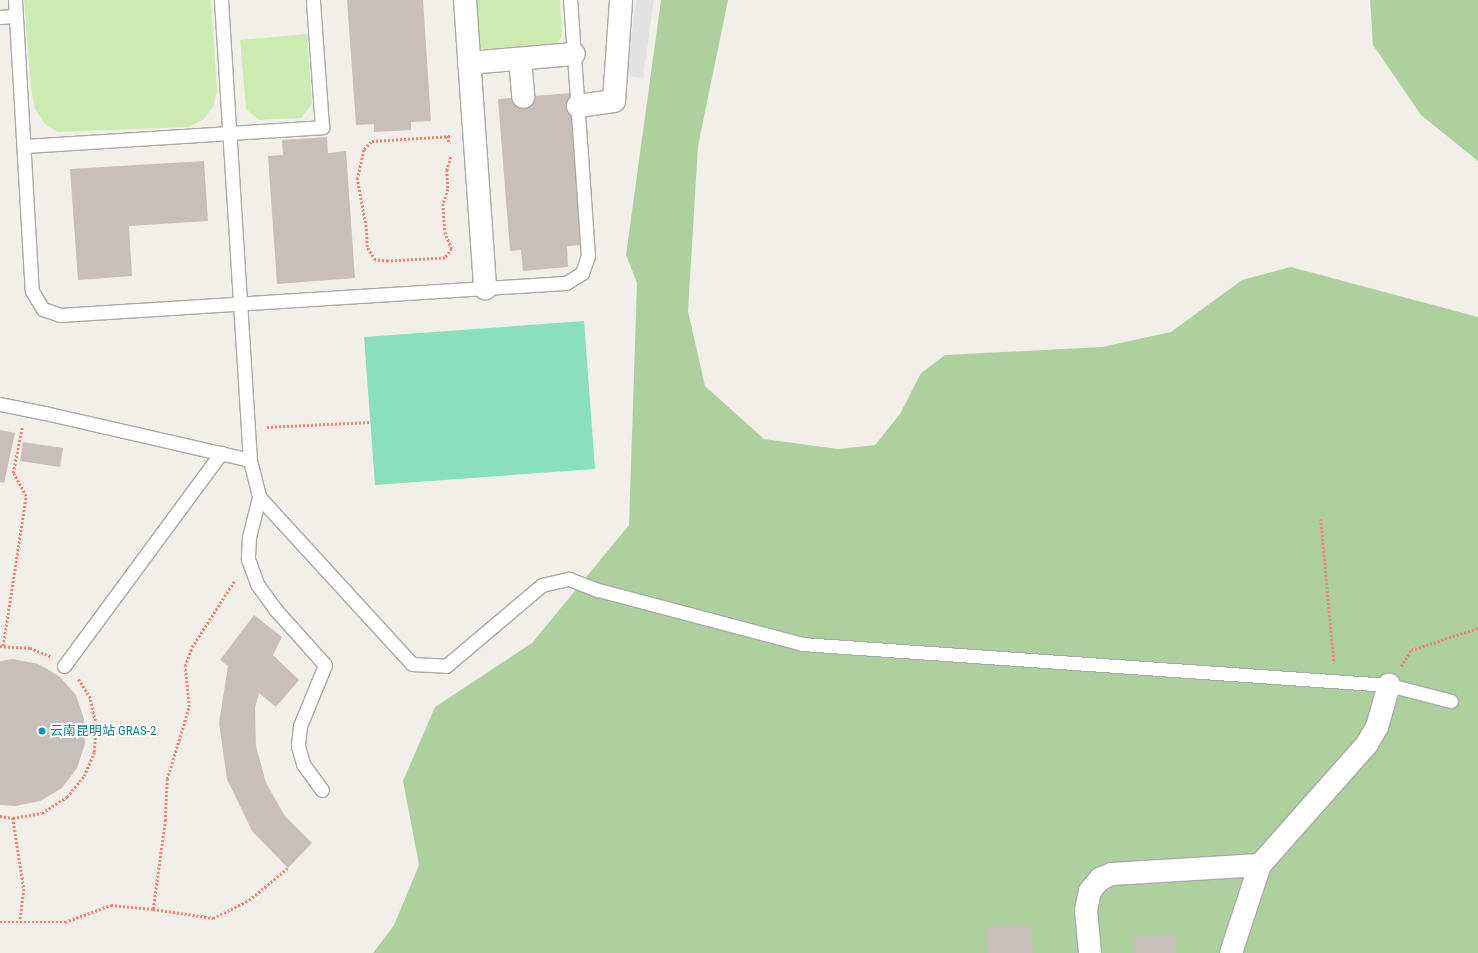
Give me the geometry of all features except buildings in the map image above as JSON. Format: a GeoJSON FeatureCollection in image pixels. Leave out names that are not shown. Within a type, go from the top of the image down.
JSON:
{"type":"FeatureCollection","features":[{"type":"Feature","properties":{"kind":"street"},"geometry":{"type":"LineString","coordinates":[[465,0],[485,288]]}},
{"type":"Feature","properties":{"kind":"street"},"geometry":{"type":"LineString","coordinates":[[578,106],[614,101],[621,0]]}},
{"type":"Feature","properties":{"kind":"street"},"geometry":{"type":"LineString","coordinates":[[470,62],[574,54]]}},
{"type":"Feature","properties":{"kind":"street"},"geometry":{"type":"LineString","coordinates":[[520,59],[523,97]]}},
{"type":"Feature","properties":{"kind":"street"},"geometry":{"type":"LineString","coordinates":[[1231,953],[1260,865],[1368,744],[1378,727],[1389,685]]}},
{"type":"Feature","properties":{"kind":"street"},"geometry":{"type":"LineString","coordinates":[[1090,953],[1086,910],[1090,891],[1100,879],[1112,874],[1260,865]]}},
{"type":"Feature","properties":{"kind":"lane"},"geometry":{"type":"LineString","coordinates":[[15,0],[32,291],[43,309],[60,315],[566,283],[582,273],[588,256],[570,0]]}},
{"type":"Feature","properties":{"kind":"lane"},"geometry":{"type":"LineString","coordinates":[[221,0],[250,460],[259,497],[248,538],[248,559],[257,584],[275,609],[325,665],[300,726],[298,746],[303,764],[322,790]]}},
{"type":"Feature","properties":{"kind":"lane"},"geometry":{"type":"LineString","coordinates":[[24,146],[322,127],[313,0]]}},
{"type":"Feature","properties":{"kind":"lane"},"geometry":{"type":"LineString","coordinates":[[0,17],[16,16]]}},
{"type":"Feature","properties":{"kind":"lane"},"geometry":{"type":"LineString","coordinates":[[0,404],[250,460]]}},
{"type":"Feature","properties":{"kind":"lane"},"geometry":{"type":"LineString","coordinates":[[64,666],[221,453]]}},
{"type":"Feature","properties":{"kind":"lane"},"geometry":{"type":"LineString","coordinates":[[259,497],[412,664],[446,666],[542,585],[569,579],[598,590],[802,644],[1389,685],[1451,701]]}},
{"type":"Feature","properties":{"kind":"path"},"geometry":{"type":"LineString","coordinates":[[447,136],[453,150],[447,170],[448,189],[443,204],[445,232],[452,249],[445,258],[388,261],[375,260],[367,247],[366,227],[357,179],[364,149],[372,141],[474,134]]}},
{"type":"Feature","properties":{"kind":"path"},"geometry":{"type":"LineString","coordinates":[[0,816],[13,818],[42,813],[67,797],[84,776],[94,752],[96,724],[90,698],[76,675],[55,658],[30,648],[2,646],[26,496],[13,473],[26,409]]}},
{"type":"Feature","properties":{"kind":"path"},"geometry":{"type":"LineString","coordinates":[[248,428],[370,422]]}},
{"type":"Feature","properties":{"kind":"path"},"geometry":{"type":"LineString","coordinates":[[1321,520],[1335,681]]}},
{"type":"Feature","properties":{"kind":"path"},"geometry":{"type":"LineString","coordinates":[[153,909],[165,821],[167,779],[189,707],[185,666],[192,647],[248,559]]}},
{"type":"Feature","properties":{"kind":"path"},"geometry":{"type":"LineString","coordinates":[[1389,685],[1411,650],[1478,628]]}},
{"type":"Feature","properties":{"kind":"path"},"geometry":{"type":"LineString","coordinates":[[13,818],[24,889],[20,921]]}},
{"type":"Feature","properties":{"kind":"path"},"geometry":{"type":"LineString","coordinates":[[0,922],[65,922],[111,905],[153,909],[213,918],[249,900],[288,868]]}},
{"type":"Feature","properties":{"kind":"green space"},"geometry":{"type":"Polygon","coordinates":[[[24,0],[211,0],[217,91],[213,107],[204,119],[189,127],[58,132],[46,125],[35,109],[31,88],[24,0]]]}},
{"type":"Feature","properties":{"kind":"green space"},"geometry":{"type":"Polygon","coordinates":[[[475,0],[560,0],[562,36],[554,47],[490,52],[479,46],[475,0]]]}},
{"type":"Feature","properties":{"kind":"green space"},"geometry":{"type":"Polygon","coordinates":[[[661,0],[728,0],[698,146],[688,311],[705,386],[764,439],[838,449],[875,445],[900,414],[921,373],[945,355],[1102,347],[1171,332],[1242,280],[1291,267],[1478,317],[1478,953],[373,953],[394,925],[419,865],[403,781],[435,707],[532,643],[629,525],[637,283],[626,255],[661,0]]]}},
{"type":"Feature","properties":{"kind":"green space"},"geometry":{"type":"Polygon","coordinates":[[[1370,0],[1478,0],[1478,161],[1421,115],[1373,45],[1370,0]]]}},
{"type":"Feature","properties":{"kind":"green space"},"geometry":{"type":"Polygon","coordinates":[[[307,34],[312,104],[301,118],[259,120],[246,109],[240,40],[307,34]]]}},
{"type":"Feature","properties":{"kind":"green space"},"geometry":{"type":"Polygon","coordinates":[[[584,321],[595,469],[375,485],[364,337],[584,321]]]}},
{"type":"Feature","properties":{"kind":"shaded area"},"geometry":{"type":"Polygon","coordinates":[[[636,0],[654,0],[643,78],[626,76],[636,0]]]}},
{"type":"Feature","properties":{"kind":"place","name":"云南昆明站 GRAS-2"},"geometry":{"type":"Point","coordinates":[42,731]}}]}
